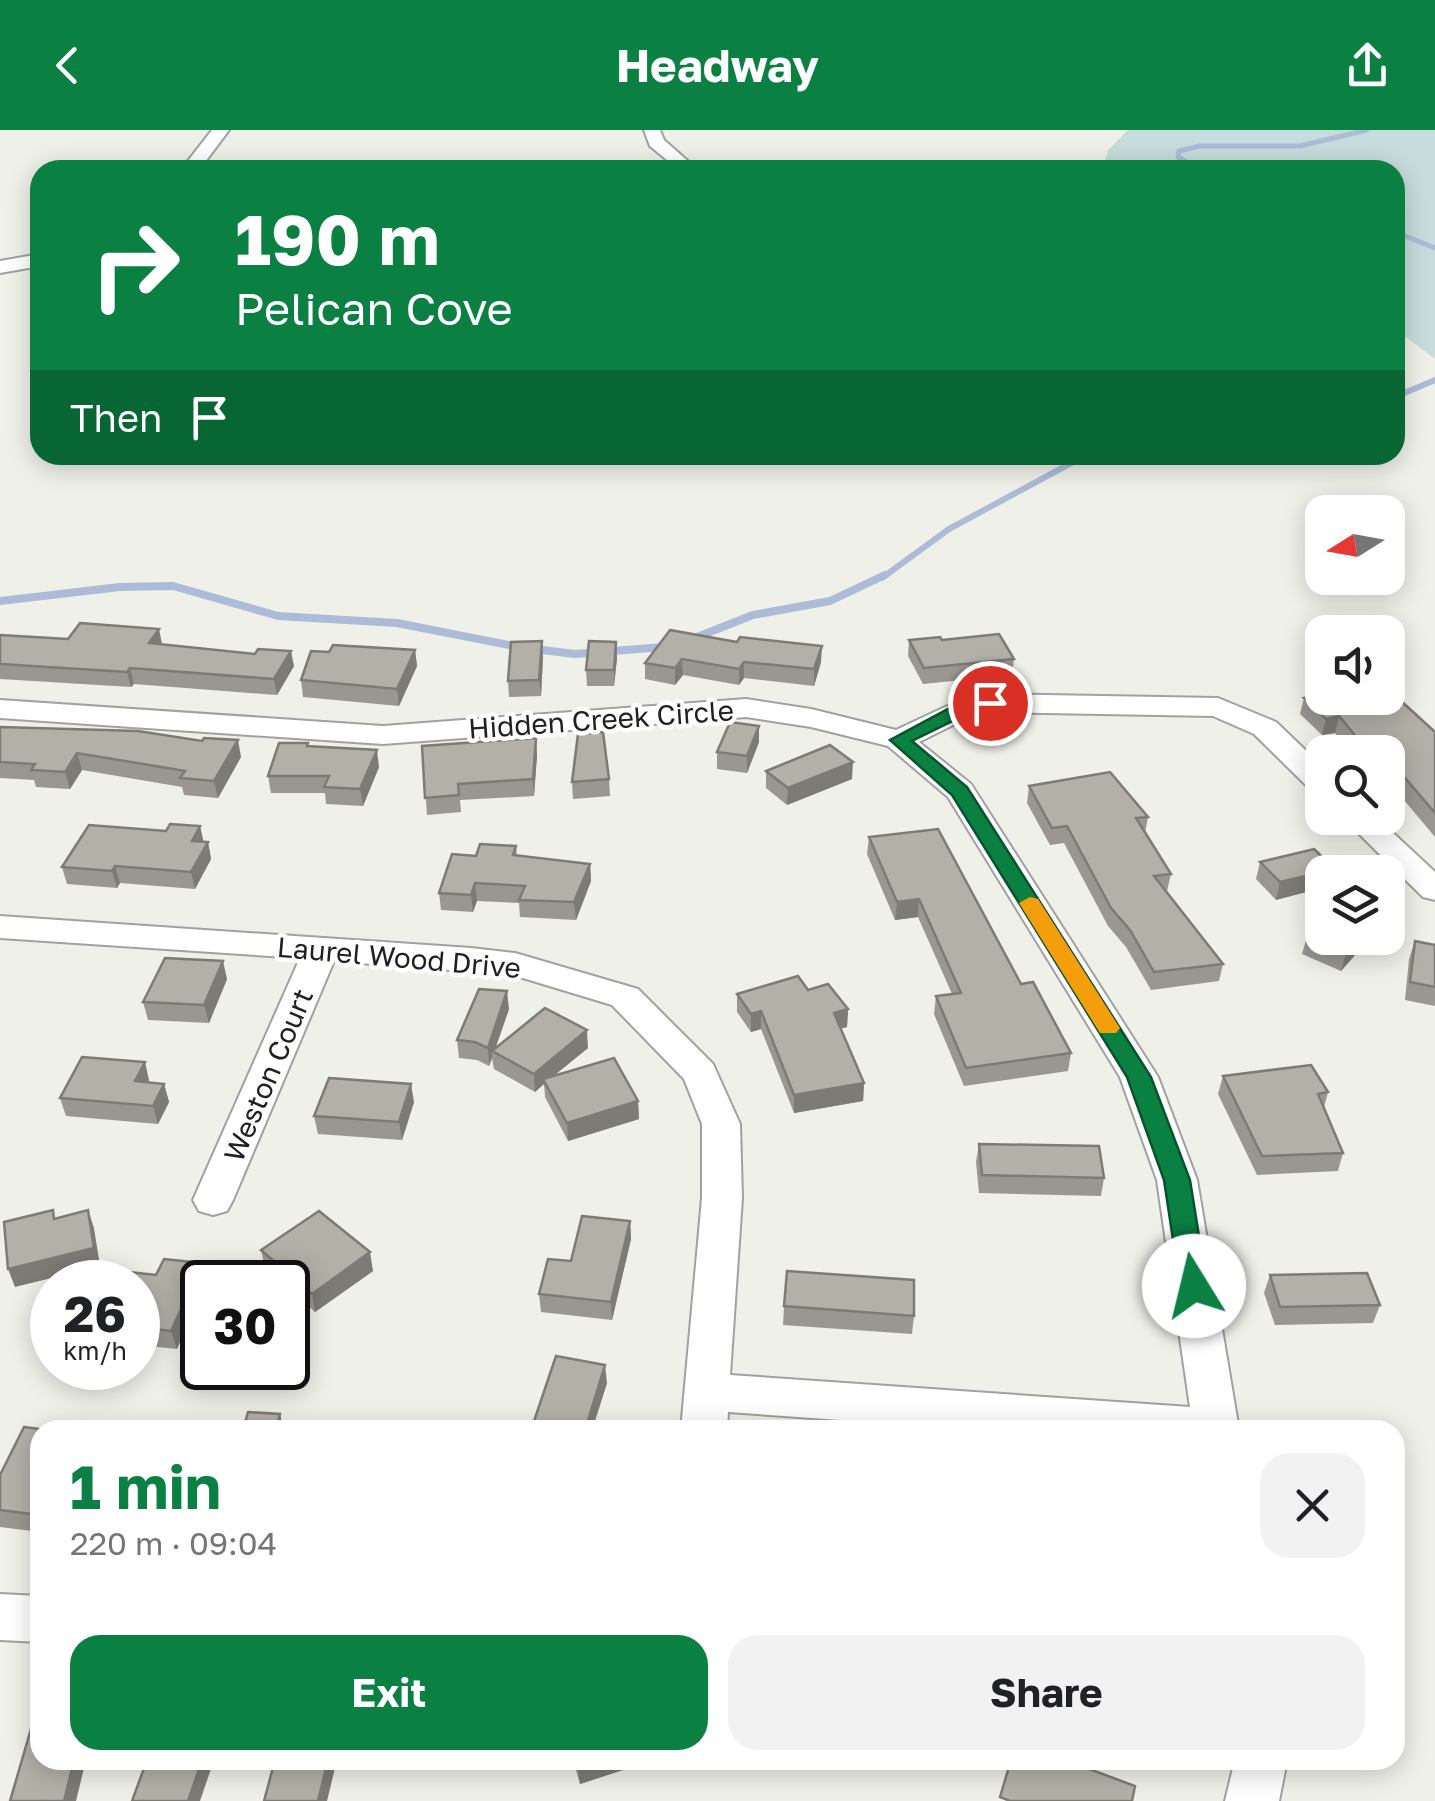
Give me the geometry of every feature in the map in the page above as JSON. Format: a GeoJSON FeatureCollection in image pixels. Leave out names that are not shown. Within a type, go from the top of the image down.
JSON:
{"type":"FeatureCollection","features":[{"type":"Feature","properties":{"kind":"street"},"geometry":{"type":"LineString","coordinates":[[198,160],[221,130]]}},
{"type":"Feature","properties":{"kind":"street"},"geometry":{"type":"LineString","coordinates":[[652,130],[656,142],[677,160]]}},
{"type":"Feature","properties":{"kind":"street"},"geometry":{"type":"LineString","coordinates":[[0,267],[30,262]]}},
{"type":"Feature","properties":{"kind":"street"},"geometry":{"type":"LineString","coordinates":[[899,740],[954,713],[990,703],[1218,707],[1265,728],[1305,767]]}},
{"type":"Feature","properties":{"kind":"street","name":"Hidden Creek Circle"},"geometry":{"type":"LineString","coordinates":[[0,708],[384,734],[746,708],[811,718],[899,740],[960,791],[1139,1077],[1177,1180],[1215,1420]]}},
{"type":"Feature","properties":{"kind":"street"},"geometry":{"type":"LineString","coordinates":[[1377,835],[1435,890]]}},
{"type":"Feature","properties":{"kind":"street","name":"Laurel Wood Drive"},"geometry":{"type":"LineString","coordinates":[[0,927],[515,964],[626,997],[700,1073],[721,1124],[722,1198],[706,1411]]}},
{"type":"Feature","properties":{"kind":"street","name":"Weston Court"},"geometry":{"type":"LineString","coordinates":[[213,1200],[322,949]]}},
{"type":"Feature","properties":{"kind":"street"},"geometry":{"type":"LineString","coordinates":[[706,1411],[961,1420]]}},
{"type":"Feature","properties":{"kind":"street"},"geometry":{"type":"LineString","coordinates":[[0,1616],[30,1618]]}},
{"type":"Feature","properties":{"kind":"street"},"geometry":{"type":"LineString","coordinates":[[1252,1801],[1258,1770]]}},
{"type":"Feature","properties":{"kind":"shaded area"},"geometry":{"type":"Polygon","coordinates":[[[1128,130],[1435,130],[1435,359],[1405,336],[1405,160],[1106,160],[1108,150],[1128,130]]]}},
{"type":"Feature","properties":{"kind":"building"},"geometry":{"type":"Polygon","coordinates":[[[80,623],[159,629],[149,643],[255,654],[258,649],[291,651],[274,679],[130,668],[127,672],[0,664],[0,635],[68,639],[80,623]]]}},
{"type":"Feature","properties":{"kind":"building"},"geometry":{"type":"Polygon","coordinates":[[[670,630],[737,642],[740,637],[822,646],[814,669],[744,662],[739,669],[682,659],[675,668],[645,663],[670,630]]]}},
{"type":"Feature","properties":{"kind":"building"},"geometry":{"type":"Polygon","coordinates":[[[999,634],[1014,659],[924,668],[909,640],[942,640],[999,634]]]}},
{"type":"Feature","properties":{"kind":"building"},"geometry":{"type":"Polygon","coordinates":[[[542,641],[539,680],[508,681],[511,642],[542,641]]]}},
{"type":"Feature","properties":{"kind":"building"},"geometry":{"type":"Polygon","coordinates":[[[589,641],[616,642],[614,670],[586,670],[589,641]]]}},
{"type":"Feature","properties":{"kind":"building"},"geometry":{"type":"Polygon","coordinates":[[[333,645],[415,650],[397,689],[301,680],[311,651],[329,652],[333,645]]]}},
{"type":"Feature","properties":{"kind":"building"},"geometry":{"type":"Polygon","coordinates":[[[1405,705],[1435,732],[1435,813],[1405,778],[1405,735],[1355,735],[1339,716],[1326,719],[1322,715],[1405,715],[1405,705]]]}},
{"type":"Feature","properties":{"kind":"building"},"geometry":{"type":"Polygon","coordinates":[[[730,722],[759,726],[747,756],[717,752],[730,722]]]}},
{"type":"Feature","properties":{"kind":"building"},"geometry":{"type":"Polygon","coordinates":[[[0,727],[138,731],[202,741],[238,740],[214,781],[180,778],[185,771],[77,753],[65,772],[31,770],[35,764],[0,762],[0,727]]]}},
{"type":"Feature","properties":{"kind":"building"},"geometry":{"type":"Polygon","coordinates":[[[603,732],[609,779],[572,782],[578,734],[603,732]]]}},
{"type":"Feature","properties":{"kind":"building"},"geometry":{"type":"Polygon","coordinates":[[[536,738],[533,779],[458,784],[459,795],[425,798],[422,746],[536,738]]]}},
{"type":"Feature","properties":{"kind":"building"},"geometry":{"type":"Polygon","coordinates":[[[279,743],[377,750],[360,789],[324,787],[329,776],[268,776],[279,743]]]}},
{"type":"Feature","properties":{"kind":"building"},"geometry":{"type":"Polygon","coordinates":[[[830,745],[853,762],[788,788],[766,771],[830,745]]]}},
{"type":"Feature","properties":{"kind":"building"},"geometry":{"type":"Polygon","coordinates":[[[1110,772],[1148,817],[1136,818],[1171,874],[1154,876],[1223,964],[1154,972],[1130,930],[1111,908],[1067,826],[1052,828],[1029,786],[1110,772]]]}},
{"type":"Feature","properties":{"kind":"building"},"geometry":{"type":"Polygon","coordinates":[[[170,824],[200,826],[192,841],[208,842],[191,872],[115,866],[112,871],[62,867],[89,825],[166,831],[170,824]]]}},
{"type":"Feature","properties":{"kind":"building"},"geometry":{"type":"Polygon","coordinates":[[[938,829],[1021,984],[1033,982],[1071,1053],[966,1068],[936,996],[961,993],[919,899],[897,902],[869,837],[938,829]]]}},
{"type":"Feature","properties":{"kind":"building"},"geometry":{"type":"Polygon","coordinates":[[[480,844],[516,846],[513,855],[590,864],[574,902],[519,900],[525,886],[475,883],[471,895],[439,893],[452,854],[476,856],[480,844]]]}},
{"type":"Feature","properties":{"kind":"building"},"geometry":{"type":"Polygon","coordinates":[[[1314,849],[1320,855],[1305,855],[1305,876],[1280,882],[1260,862],[1314,849]]]}},
{"type":"Feature","properties":{"kind":"building"},"geometry":{"type":"Polygon","coordinates":[[[1415,941],[1435,945],[1435,987],[1410,982],[1415,941]]]}},
{"type":"Feature","properties":{"kind":"building"},"geometry":{"type":"Polygon","coordinates":[[[165,958],[223,961],[204,1005],[143,1002],[165,958]]]}},
{"type":"Feature","properties":{"kind":"building"},"geometry":{"type":"Polygon","coordinates":[[[798,976],[808,990],[828,984],[848,1009],[834,1013],[864,1083],[794,1095],[761,1011],[751,1014],[737,994],[798,976]]]}},
{"type":"Feature","properties":{"kind":"building"},"geometry":{"type":"Polygon","coordinates":[[[479,989],[507,991],[488,1048],[457,1040],[479,989]]]}},
{"type":"Feature","properties":{"kind":"building"},"geometry":{"type":"Polygon","coordinates":[[[545,1008],[587,1030],[534,1074],[492,1051],[545,1008]]]}},
{"type":"Feature","properties":{"kind":"building"},"geometry":{"type":"Polygon","coordinates":[[[82,1057],[145,1062],[135,1081],[164,1084],[153,1106],[60,1098],[82,1057]]]}},
{"type":"Feature","properties":{"kind":"building"},"geometry":{"type":"Polygon","coordinates":[[[614,1058],[638,1101],[567,1123],[543,1079],[614,1058]]]}},
{"type":"Feature","properties":{"kind":"building"},"geometry":{"type":"Polygon","coordinates":[[[1311,1065],[1328,1092],[1318,1094],[1343,1153],[1262,1156],[1223,1076],[1311,1065]]]}},
{"type":"Feature","properties":{"kind":"building"},"geometry":{"type":"Polygon","coordinates":[[[329,1078],[411,1084],[399,1122],[314,1116],[329,1078]]]}},
{"type":"Feature","properties":{"kind":"building"},"geometry":{"type":"Polygon","coordinates":[[[979,1144],[1099,1146],[1104,1178],[982,1175],[979,1144]]]}},
{"type":"Feature","properties":{"kind":"building"},"geometry":{"type":"Polygon","coordinates":[[[53,1210],[54,1219],[88,1210],[94,1248],[30,1260],[30,1264],[8,1269],[4,1222],[53,1210]]]}},
{"type":"Feature","properties":{"kind":"building"},"geometry":{"type":"Polygon","coordinates":[[[319,1211],[370,1252],[312,1294],[310,1260],[273,1260],[261,1250],[319,1211]]]}},
{"type":"Feature","properties":{"kind":"building"},"geometry":{"type":"Polygon","coordinates":[[[582,1216],[630,1221],[611,1302],[539,1294],[548,1259],[571,1261],[582,1216]]]}},
{"type":"Feature","properties":{"kind":"building"},"geometry":{"type":"Polygon","coordinates":[[[164,1259],[180,1261],[180,1311],[171,1331],[160,1330],[160,1267],[164,1259]]]}},
{"type":"Feature","properties":{"kind":"building"},"geometry":{"type":"Polygon","coordinates":[[[787,1271],[914,1280],[914,1316],[784,1306],[787,1271]]]}},
{"type":"Feature","properties":{"kind":"building"},"geometry":{"type":"Polygon","coordinates":[[[1367,1273],[1380,1305],[1280,1307],[1270,1275],[1367,1273]]]}},
{"type":"Feature","properties":{"kind":"building"},"geometry":{"type":"Polygon","coordinates":[[[556,1356],[605,1365],[588,1420],[534,1420],[556,1356]]]}},
{"type":"Feature","properties":{"kind":"building"},"geometry":{"type":"Polygon","coordinates":[[[248,1412],[280,1414],[278,1420],[246,1420],[248,1412]]]}},
{"type":"Feature","properties":{"kind":"building"},"geometry":{"type":"Polygon","coordinates":[[[24,1427],[30,1428],[30,1514],[0,1510],[0,1475],[24,1427]]]}},
{"type":"Feature","properties":{"kind":"building"},"geometry":{"type":"Polygon","coordinates":[[[30,1732],[30,1770],[72,1770],[64,1801],[10,1801],[30,1732]]]}},
{"type":"Feature","properties":{"kind":"building"},"geometry":{"type":"Polygon","coordinates":[[[143,1770],[199,1770],[188,1801],[132,1801],[143,1770]]]}},
{"type":"Feature","properties":{"kind":"building"},"geometry":{"type":"Polygon","coordinates":[[[272,1770],[326,1770],[318,1801],[264,1801],[272,1770]]]}},
{"type":"Feature","properties":{"kind":"building"},"geometry":{"type":"Polygon","coordinates":[[[1008,1770],[1092,1770],[1135,1786],[1132,1801],[1010,1801],[1000,1797],[1008,1770]]]}},
{"type":"Feature","properties":{"kind":"waterway"},"geometry":{"type":"LineString","coordinates":[[1183,160],[1178,157],[1179,151],[1200,146],[1300,146],[1367,130]]}},
{"type":"Feature","properties":{"kind":"waterway"},"geometry":{"type":"LineString","coordinates":[[1405,236],[1435,248]]}},
{"type":"Feature","properties":{"kind":"waterway"},"geometry":{"type":"LineString","coordinates":[[1405,393],[1435,380]]}},
{"type":"Feature","properties":{"kind":"waterway"},"geometry":{"type":"LineString","coordinates":[[882,578],[949,529],[1067,465]]}},
{"type":"Feature","properties":{"kind":"waterway"},"geometry":{"type":"LineString","coordinates":[[692,639],[753,615],[830,601],[885,575]]}},
{"type":"Feature","properties":{"kind":"waterway"},"geometry":{"type":"LineString","coordinates":[[0,601],[120,587],[173,586],[278,616],[397,623],[519,647]]}},
{"type":"Feature","properties":{"kind":"waterway"},"geometry":{"type":"LineString","coordinates":[[534,649],[575,654],[663,647]]}},
{"type":"Feature","properties":{"kind":"slow traffic"},"geometry":{"type":"LineString","coordinates":[[1030,903],[1108,1028]]}},
{"type":"Feature","properties":{"kind":"route"},"geometry":{"type":"LineString","coordinates":[[990,703],[954,713],[899,740],[960,791],[1139,1077],[1177,1180],[1194,1286]]}}]}
